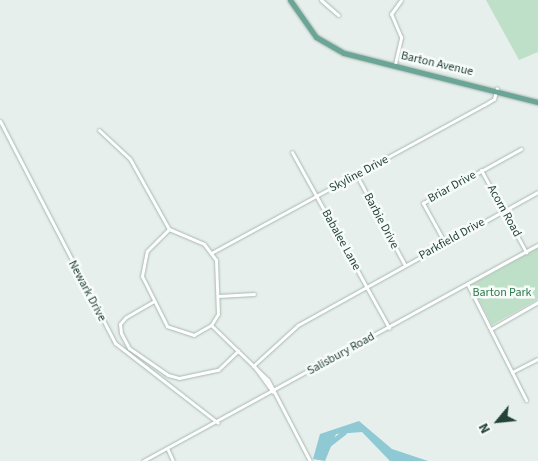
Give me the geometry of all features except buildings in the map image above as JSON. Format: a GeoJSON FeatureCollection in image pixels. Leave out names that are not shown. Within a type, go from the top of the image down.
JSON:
{"type":"FeatureCollection","features":[{"type":"Feature","properties":{"kind":"main road","name":"Barton Avenue"},"geometry":{"type":"LineString","coordinates":[[290,0],[306,26],[330,46],[395,64],[497,88],[538,102]]}},
{"type":"Feature","properties":{"kind":"street"},"geometry":{"type":"LineString","coordinates":[[321,0],[338,15]]}},
{"type":"Feature","properties":{"kind":"street"},"geometry":{"type":"LineString","coordinates":[[395,64],[401,36],[391,14],[401,0]]}},
{"type":"Feature","properties":{"kind":"street","name":"Skyline Drive"},"geometry":{"type":"LineString","coordinates":[[213,252],[357,176],[484,105],[494,99],[497,88]]}},
{"type":"Feature","properties":{"kind":"street","name":"Newark Drive"},"geometry":{"type":"LineString","coordinates":[[0,121],[115,343],[218,423]]}},
{"type":"Feature","properties":{"kind":"street"},"geometry":{"type":"LineString","coordinates":[[100,130],[130,159],[169,228],[213,252],[218,314],[211,325],[194,335],[177,333],[167,326],[142,276],[142,263],[169,228]]}},
{"type":"Feature","properties":{"kind":"street","name":"Briar Drive"},"geometry":{"type":"LineString","coordinates":[[445,243],[423,203],[521,149]]}},
{"type":"Feature","properties":{"kind":"street","name":"Babalee Lane"},"geometry":{"type":"LineString","coordinates":[[292,152],[389,328]]}},
{"type":"Feature","properties":{"kind":"street","name":"Acorn Road"},"geometry":{"type":"LineString","coordinates":[[481,170],[526,252]]}},
{"type":"Feature","properties":{"kind":"street","name":"Barbie Drive"},"geometry":{"type":"LineString","coordinates":[[357,176],[405,265]]}},
{"type":"Feature","properties":{"kind":"street","name":"Parkfield Drive"},"geometry":{"type":"LineString","coordinates":[[253,366],[283,335],[538,192]]}},
{"type":"Feature","properties":{"kind":"street","name":"Salisbury Road"},"geometry":{"type":"LineString","coordinates":[[143,461],[218,423],[538,245]]}},
{"type":"Feature","properties":{"kind":"street"},"geometry":{"type":"LineString","coordinates":[[468,285],[526,400]]}},
{"type":"Feature","properties":{"kind":"street"},"geometry":{"type":"LineString","coordinates":[[218,296],[254,294]]}},
{"type":"Feature","properties":{"kind":"street"},"geometry":{"type":"LineString","coordinates":[[154,301],[126,317],[120,324],[121,333],[130,348],[168,375],[178,378],[218,370],[238,351]]}},
{"type":"Feature","properties":{"kind":"street"},"geometry":{"type":"LineString","coordinates":[[491,329],[538,302]]}},
{"type":"Feature","properties":{"kind":"street"},"geometry":{"type":"LineString","coordinates":[[211,325],[253,366],[274,392],[308,460]]}},
{"type":"Feature","properties":{"kind":"street"},"geometry":{"type":"LineString","coordinates":[[512,372],[538,359]]}},
{"type":"Feature","properties":{"kind":"street"},"geometry":{"type":"LineString","coordinates":[[253,366],[274,392]]}},
{"type":"Feature","properties":{"kind":"street"},"geometry":{"type":"LineString","coordinates":[[168,450],[174,461]]}},
{"type":"Feature","properties":{"kind":"green space"},"geometry":{"type":"Polygon","coordinates":[[[486,0],[538,0],[538,52],[519,60],[486,0]]]}},
{"type":"Feature","properties":{"kind":"green space","name":"Barton Park"},"geometry":{"type":"Polygon","coordinates":[[[538,248],[538,299],[492,325],[471,285],[538,248]]]}},
{"type":"Feature","properties":{"kind":"water"},"geometry":{"type":"Polygon","coordinates":[[[359,421],[392,449],[428,461],[390,461],[362,432],[336,434],[325,461],[313,459],[320,434],[359,421]]]}},
{"type":"Feature","properties":{"kind":"waterway"},"geometry":{"type":"LineString","coordinates":[[325,447],[344,432]]}}]}
